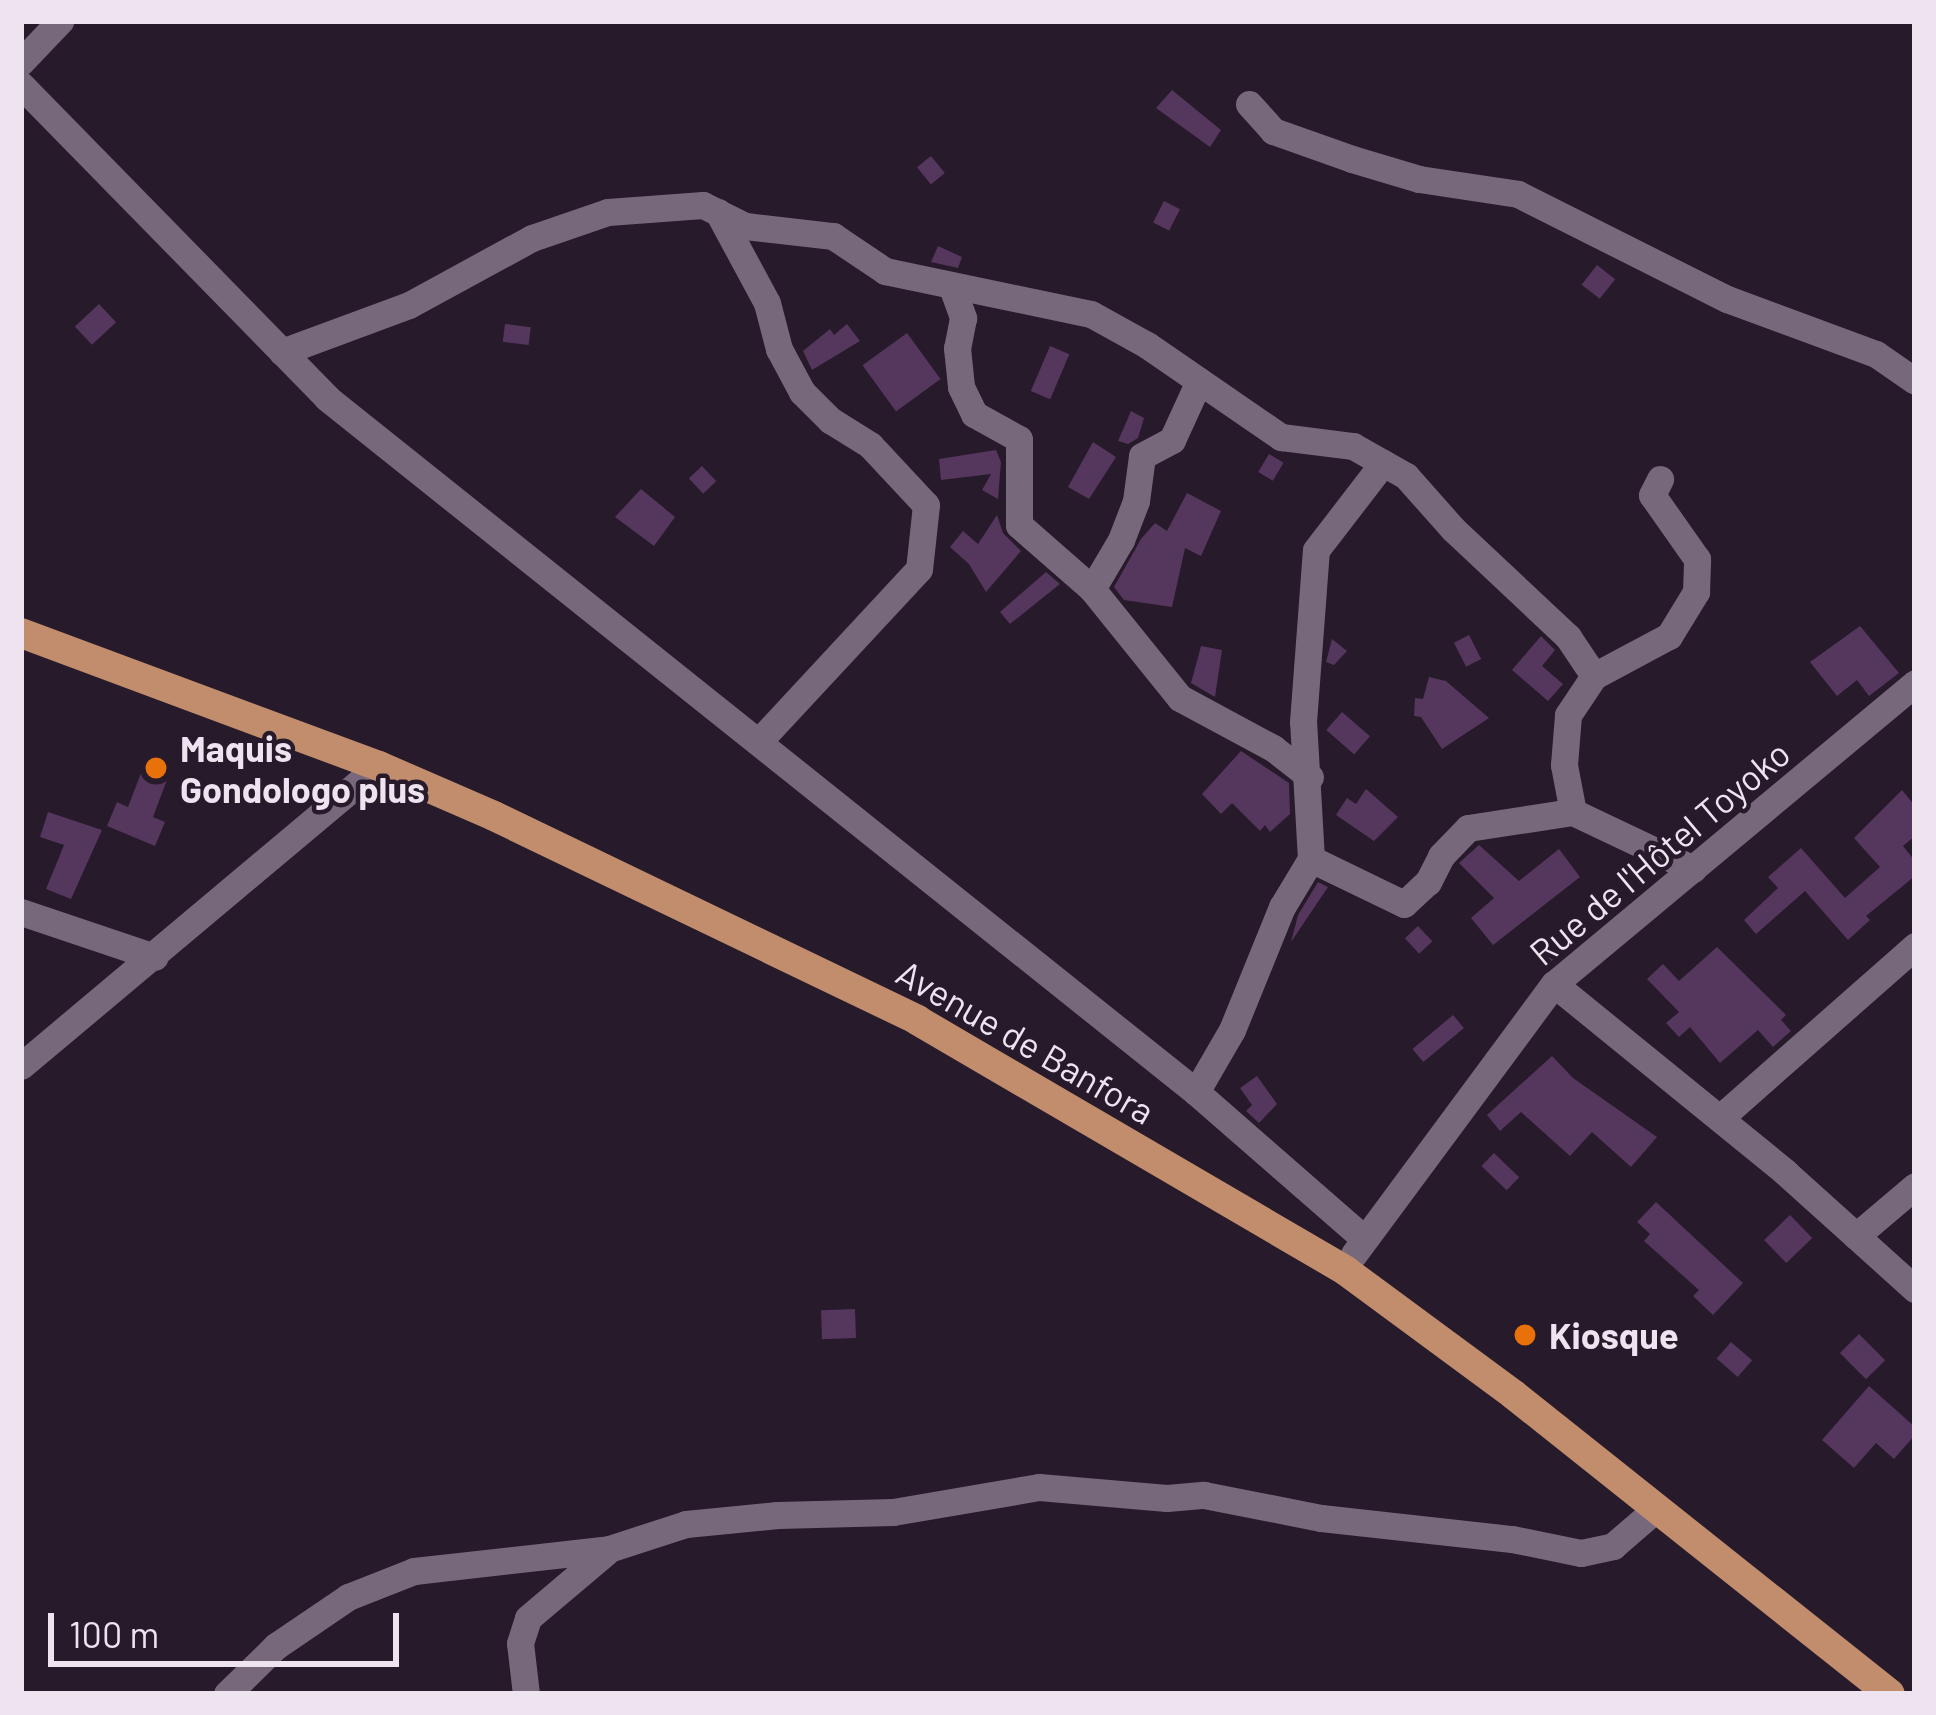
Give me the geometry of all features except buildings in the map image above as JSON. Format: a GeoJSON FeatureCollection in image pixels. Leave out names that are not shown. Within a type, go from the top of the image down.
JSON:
{"type":"FeatureCollection","features":[{"type":"Feature","properties":{"kind":"main road","name":"Avenue de Banfora"},"geometry":{"type":"LineString","coordinates":[[21,633],[379,766],[494,816],[916,1020],[1346,1271],[1657,1508],[1890,1694]]}},
{"type":"Feature","properties":{"kind":"street"},"geometry":{"type":"LineString","coordinates":[[21,62],[61,21]]}},
{"type":"Feature","properties":{"kind":"street"},"geometry":{"type":"LineString","coordinates":[[21,85],[327,398],[1196,1092],[1362,1237]]}},
{"type":"Feature","properties":{"kind":"street"},"geometry":{"type":"LineString","coordinates":[[1249,104],[1273,131],[1352,158],[1419,179],[1519,194],[1727,299],[1876,354],[1915,381]]}},
{"type":"Feature","properties":{"kind":"street"},"geometry":{"type":"LineString","coordinates":[[282,352],[409,305],[532,238],[608,212],[703,205],[745,226],[833,236],[885,271],[1091,314],[1281,437],[1353,446],[1406,476],[1453,529],[1568,637],[1594,676]]}},
{"type":"Feature","properties":{"kind":"street"},"geometry":{"type":"LineString","coordinates":[[718,212],[767,303],[779,349],[802,392],[830,420],[870,445],[926,505],[919,569],[758,742]]}},
{"type":"Feature","properties":{"kind":"street"},"geometry":{"type":"LineString","coordinates":[[952,287],[963,318],[957,348],[961,388],[974,414],[1019,440],[1019,525],[1092,589],[1180,698],[1273,748],[1310,777]]}},
{"type":"Feature","properties":{"kind":"street"},"geometry":{"type":"LineString","coordinates":[[1092,589],[1129,520],[1142,457],[1172,440],[1199,381]]}},
{"type":"Feature","properties":{"kind":"street"},"geometry":{"type":"LineString","coordinates":[[1196,1092],[1232,1030],[1282,907],[1311,859],[1304,722],[1316,550],[1383,463]]}},
{"type":"Feature","properties":{"kind":"street"},"geometry":{"type":"LineString","coordinates":[[1573,812],[1564,765],[1568,715],[1594,676],[1670,636],[1696,592],[1696,559],[1652,495],[1660,479]]}},
{"type":"Feature","properties":{"kind":"street","name":"Rue de l'Hôtel Toyoko"},"geometry":{"type":"LineString","coordinates":[[1346,1271],[1362,1237],[1555,984],[1915,683]]}},
{"type":"Feature","properties":{"kind":"street"},"geometry":{"type":"LineString","coordinates":[[21,1066],[379,766]]}},
{"type":"Feature","properties":{"kind":"street"},"geometry":{"type":"LineString","coordinates":[[1311,859],[1404,904],[1428,882],[1442,856],[1468,828],[1573,812],[1693,869]]}},
{"type":"Feature","properties":{"kind":"street"},"geometry":{"type":"LineString","coordinates":[[21,912],[155,957]]}},
{"type":"Feature","properties":{"kind":"street"},"geometry":{"type":"LineString","coordinates":[[1720,1118],[1915,946]]}},
{"type":"Feature","properties":{"kind":"street"},"geometry":{"type":"LineString","coordinates":[[1555,984],[1720,1118],[1915,1289]]}},
{"type":"Feature","properties":{"kind":"street"},"geometry":{"type":"LineString","coordinates":[[1856,1236],[1915,1186]]}},
{"type":"Feature","properties":{"kind":"street"},"geometry":{"type":"LineString","coordinates":[[227,1694],[276,1646],[348,1597],[414,1571],[610,1549],[686,1524],[778,1514],[893,1513],[1039,1487],[1204,1495],[1321,1518],[1581,1553],[1613,1546],[1657,1508]]}},
{"type":"Feature","properties":{"kind":"street"},"geometry":{"type":"LineString","coordinates":[[526,1694],[520,1643],[528,1618],[610,1549]]}},
{"type":"Feature","properties":{"kind":"place","name":"Maquis Gondologo plus"},"geometry":{"type":"Point","coordinates":[156,768]}},
{"type":"Feature","properties":{"kind":"place","name":"Kiosque"},"geometry":{"type":"Point","coordinates":[1525,1335]}}]}
